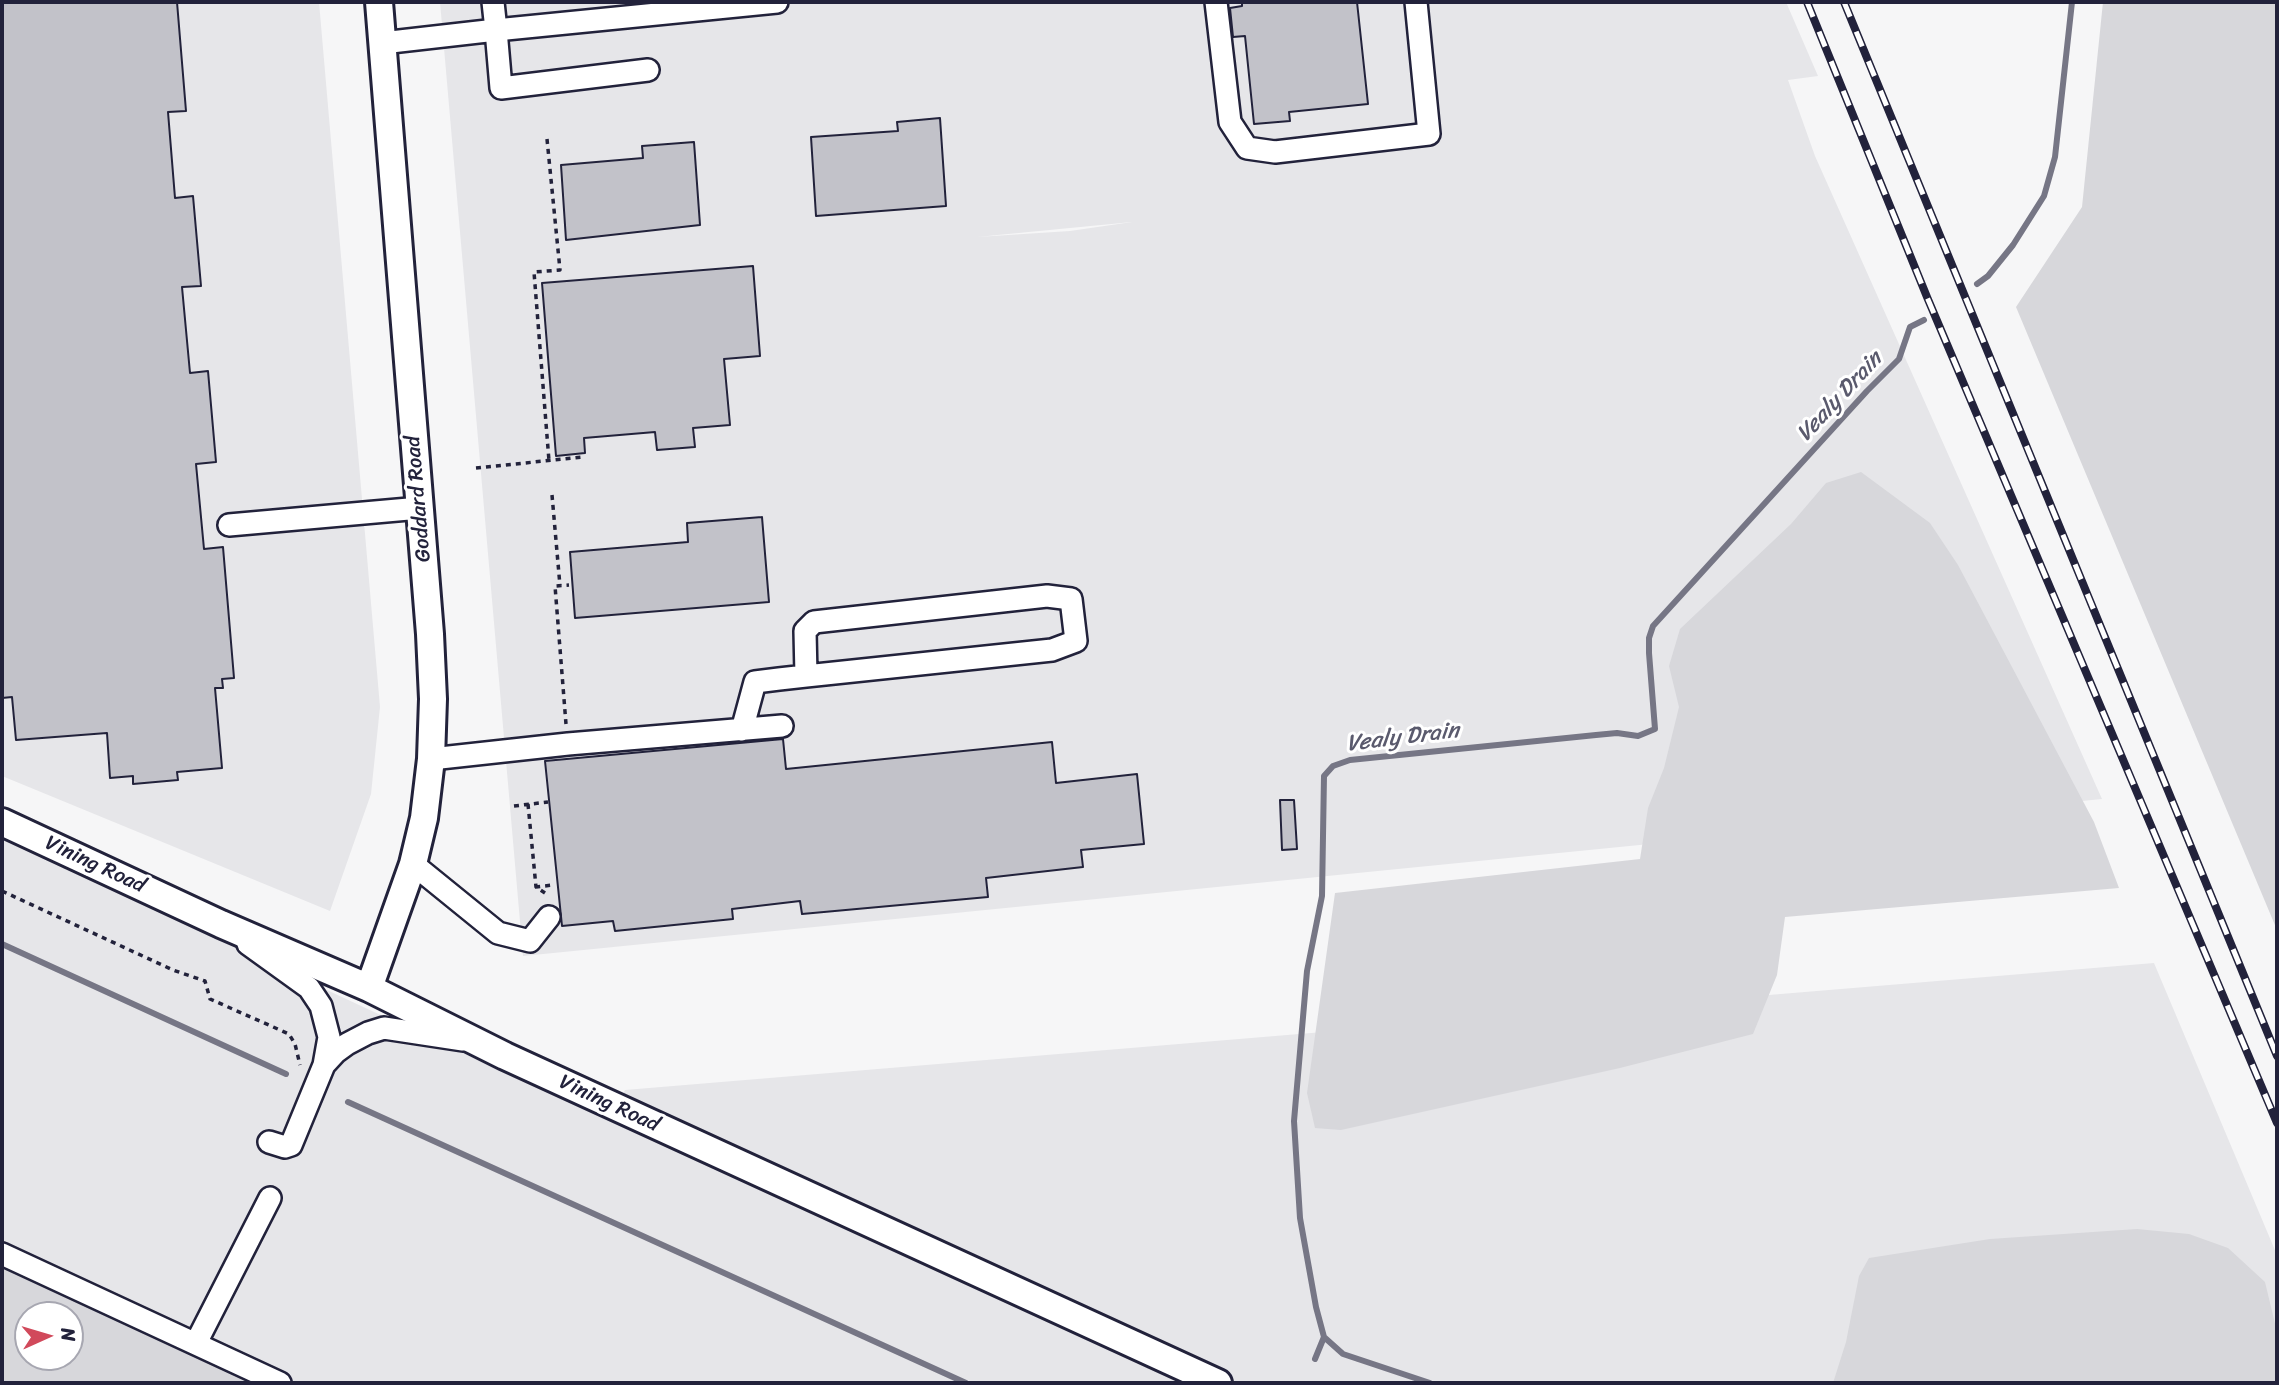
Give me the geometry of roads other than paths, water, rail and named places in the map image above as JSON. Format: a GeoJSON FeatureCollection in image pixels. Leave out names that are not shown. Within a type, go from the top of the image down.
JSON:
{"type":"FeatureCollection","features":[{"type":"Feature","properties":{"kind":"main road","name":"Goddard Road"},"geometry":{"type":"LineString","coordinates":[[369,988],[413,864],[424,818],[431,759],[433,686],[379,2]]}},
{"type":"Feature","properties":{"kind":"main road","name":"Vining Road"},"geometry":{"type":"LineString","coordinates":[[2,822],[221,924],[369,988],[479,1043],[1218,1383]]}},
{"type":"Feature","properties":{"kind":"street"},"geometry":{"type":"LineString","coordinates":[[494,2],[501,88],[648,70]]}},
{"type":"Feature","properties":{"kind":"street"},"geometry":{"type":"LineString","coordinates":[[382,43],[777,2]]}},
{"type":"Feature","properties":{"kind":"street"},"geometry":{"type":"LineString","coordinates":[[1216,2],[1230,121],[1247,148],[1275,152],[1429,134],[1416,2]]}},
{"type":"Feature","properties":{"kind":"street"},"geometry":{"type":"LineString","coordinates":[[229,525],[420,508]]}},
{"type":"Feature","properties":{"kind":"street"},"geometry":{"type":"LineString","coordinates":[[742,730],[755,682],[1052,650],[1076,641],[1071,599],[1047,596],[814,622],[805,631],[806,676]]}},
{"type":"Feature","properties":{"kind":"street"},"geometry":{"type":"LineString","coordinates":[[431,759],[568,744],[782,726]]}},
{"type":"Feature","properties":{"kind":"street"},"geometry":{"type":"LineString","coordinates":[[413,864],[498,933],[530,941],[549,917]]}},
{"type":"Feature","properties":{"kind":"street"},"geometry":{"type":"LineString","coordinates":[[221,924],[309,988],[317,997],[327,1023],[329,1037],[324,1065],[291,1145],[285,1147],[270,1142]]}},
{"type":"Feature","properties":{"kind":"street"},"geometry":{"type":"LineString","coordinates":[[324,1065],[335,1052],[347,1044],[384,1028],[479,1043]]}},
{"type":"Feature","properties":{"kind":"street"},"geometry":{"type":"LineString","coordinates":[[196,1343],[270,1198]]}},
{"type":"Feature","properties":{"kind":"street"},"geometry":{"type":"LineString","coordinates":[[2,1254],[280,1383]]}},
{"type":"Feature","properties":{"kind":"waterway","name":"Vealy Drain"},"geometry":{"type":"LineString","coordinates":[[1977,284],[1988,276],[2013,245],[2044,196],[2055,157],[2072,2]]}},
{"type":"Feature","properties":{"kind":"waterway","name":"Vealy Drain"},"geometry":{"type":"LineString","coordinates":[[1430,1383],[1343,1354],[1324,1337],[1300,1218],[1294,1121],[1307,971],[1322,896],[1324,776],[1333,766],[1350,760],[1617,733],[1638,736],[1655,729],[1649,653],[1649,638],[1653,626],[1899,359],[1910,327],[1924,320]]}},
{"type":"Feature","properties":{"kind":"waterway"},"geometry":{"type":"LineString","coordinates":[[2,944],[286,1074]]}},
{"type":"Feature","properties":{"kind":"waterway"},"geometry":{"type":"LineString","coordinates":[[348,1102],[966,1383]]}},
{"type":"Feature","properties":{"kind":"waterway"},"geometry":{"type":"LineString","coordinates":[[1315,1359],[1324,1337]]}},
{"type":"Feature","properties":{"kind":"railway"},"geometry":{"type":"LineString","coordinates":[[1807,2],[1927,297],[2277,1123]]}},
{"type":"Feature","properties":{"kind":"railway"},"geometry":{"type":"LineString","coordinates":[[1844,2],[2277,1056]]}}]}
